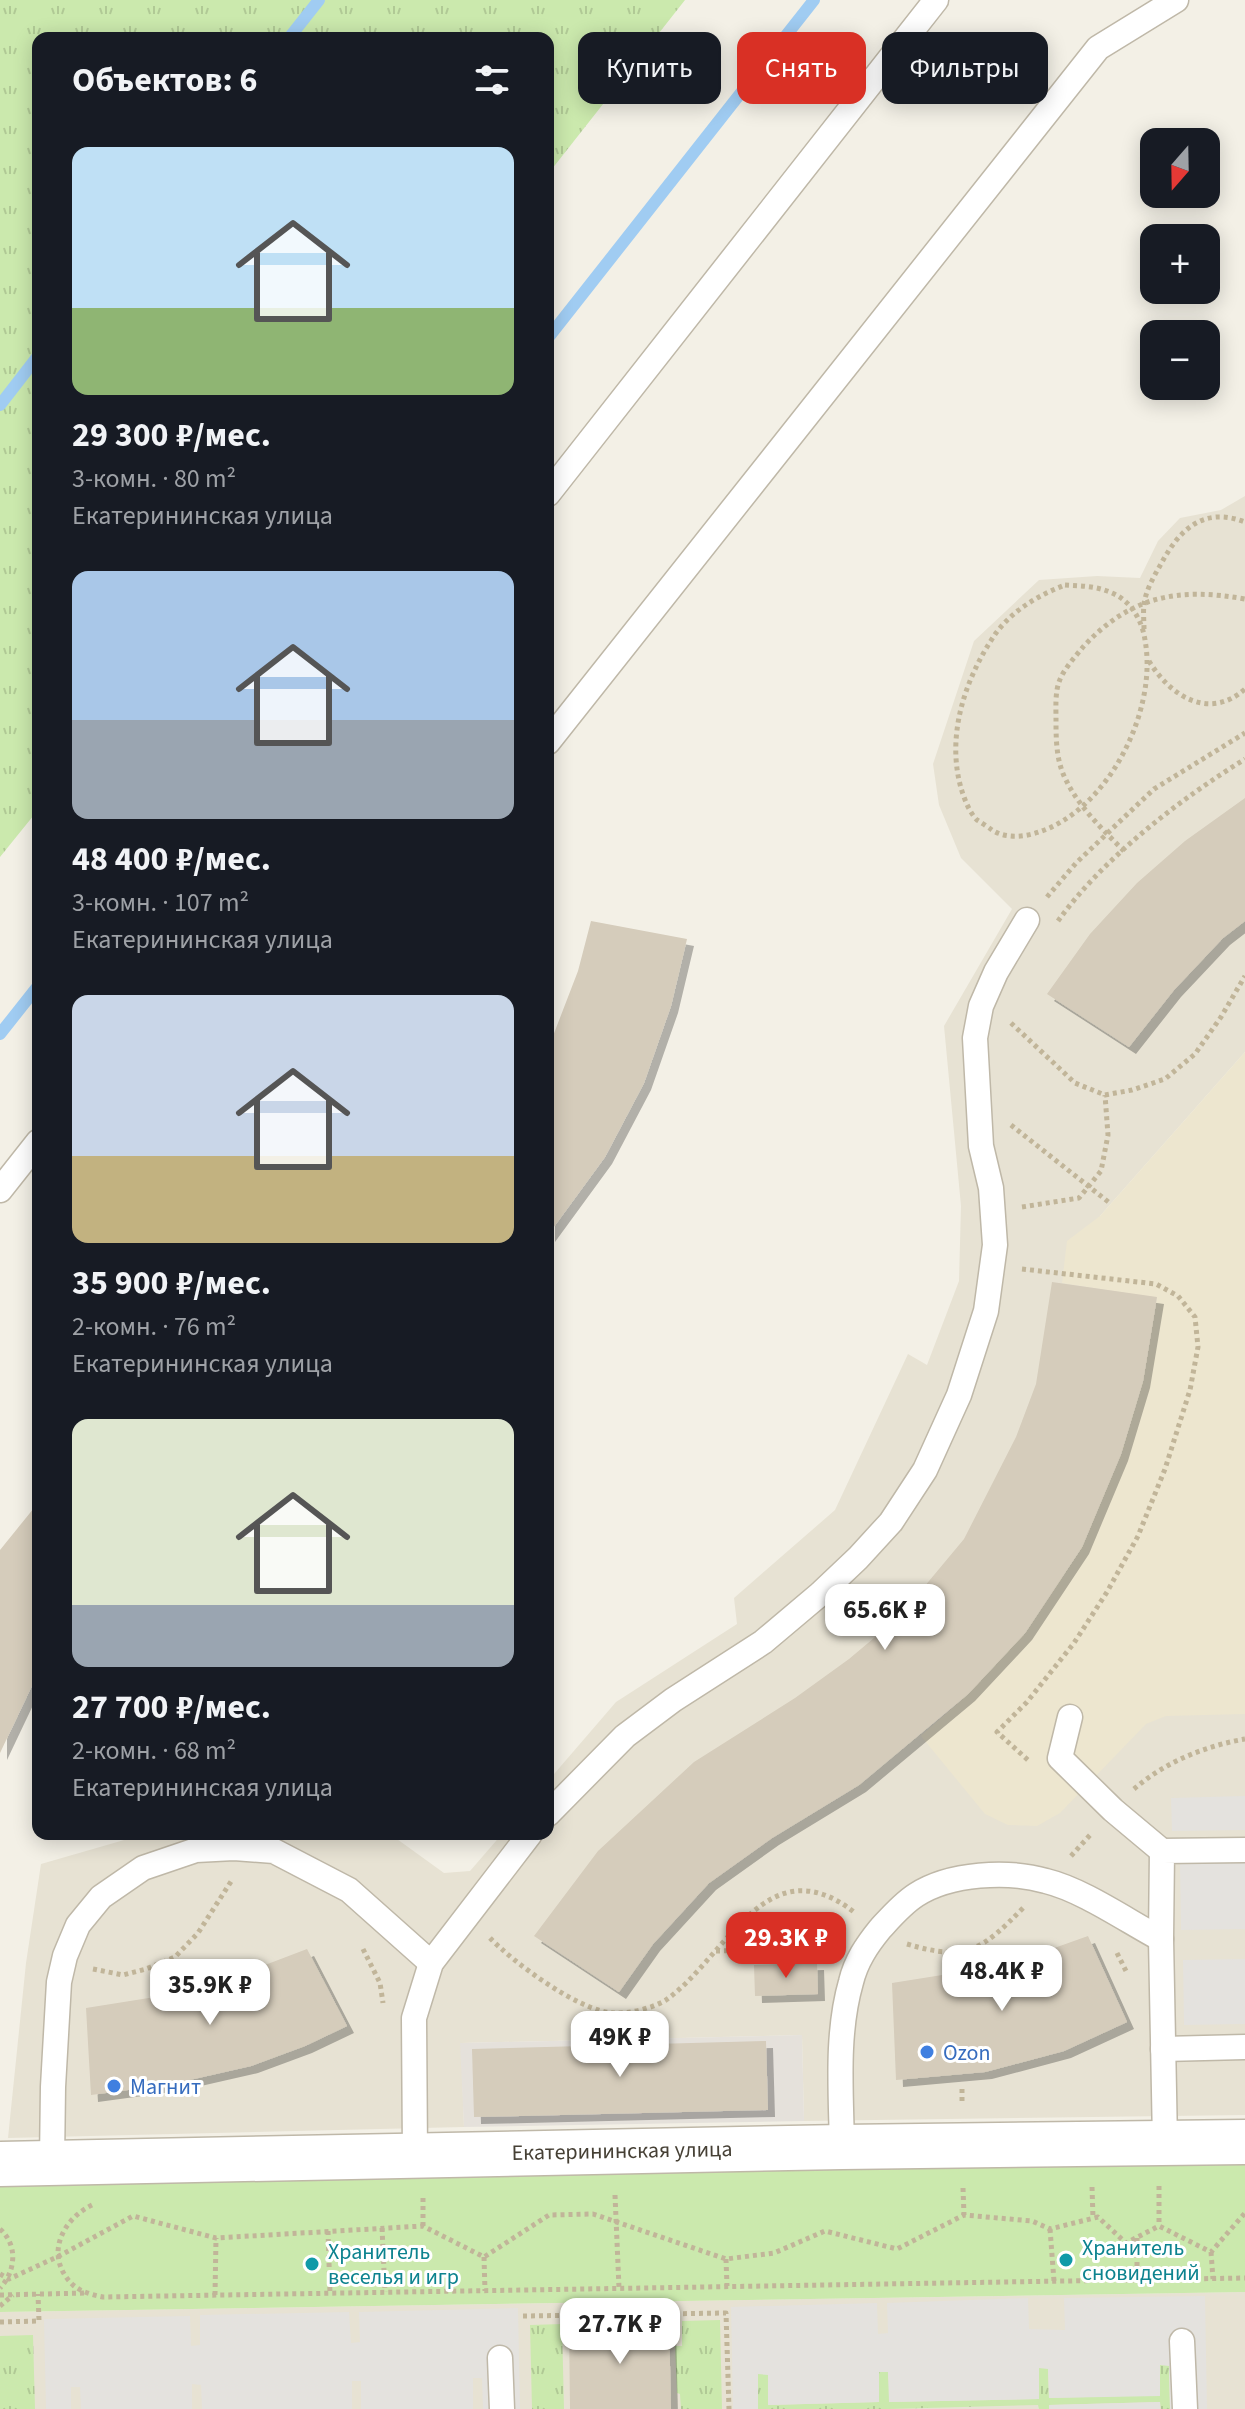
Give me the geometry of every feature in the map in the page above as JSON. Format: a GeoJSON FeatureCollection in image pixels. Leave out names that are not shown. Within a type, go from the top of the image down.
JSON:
{"type":"FeatureCollection","features":[{"type":"Feature","properties":{"kind":"street","name":"Екатерининская улица"},"geometry":{"type":"LineString","coordinates":[[0,2164],[415,2154],[1245,2142]]}},
{"type":"Feature","properties":{"kind":"lane"},"geometry":{"type":"LineString","coordinates":[[554,486],[936,0]]}},
{"type":"Feature","properties":{"kind":"lane"},"geometry":{"type":"LineString","coordinates":[[554,734],[1098,48],[1176,0]]}},
{"type":"Feature","properties":{"kind":"lane"},"geometry":{"type":"LineString","coordinates":[[554,1808],[625,1736],[673,1700],[763,1642],[820,1594],[891,1522],[925,1470],[959,1395],[986,1311],[995,1245],[991,1188],[981,1146],[975,1038],[981,1006],[996,972],[1027,920]]}},
{"type":"Feature","properties":{"kind":"lane"},"geometry":{"type":"LineString","coordinates":[[0,1190],[32,1150]]}},
{"type":"Feature","properties":{"kind":"lane"},"geometry":{"type":"LineString","coordinates":[[1070,1717],[1060,1758],[1113,1810],[1162,1851],[1245,1850]]}},
{"type":"Feature","properties":{"kind":"lane"},"geometry":{"type":"LineString","coordinates":[[415,2154],[414,2018],[431,1963],[525,1840]]}},
{"type":"Feature","properties":{"kind":"lane"},"geometry":{"type":"LineString","coordinates":[[52,2161],[59,1982],[65,1956],[78,1925],[101,1897],[143,1868],[196,1850],[234,1848],[274,1851],[349,1890],[431,1963]]}},
{"type":"Feature","properties":{"kind":"lane"},"geometry":{"type":"LineString","coordinates":[[1162,1851],[1165,2142]]}},
{"type":"Feature","properties":{"kind":"lane"},"geometry":{"type":"LineString","coordinates":[[842,2147],[842,2025],[851,1981],[863,1950],[892,1916],[917,1894],[947,1882],[978,1875],[1020,1875],[1049,1881],[1078,1894],[1161,1939]]}},
{"type":"Feature","properties":{"kind":"lane"},"geometry":{"type":"LineString","coordinates":[[1163,2049],[1245,2047]]}},
{"type":"Feature","properties":{"kind":"lane"},"geometry":{"type":"LineString","coordinates":[[1182,2341],[1185,2409]]}},
{"type":"Feature","properties":{"kind":"lane"},"geometry":{"type":"LineString","coordinates":[[500,2358],[502,2409]]}},
{"type":"Feature","properties":{"kind":"path"},"geometry":{"type":"LineString","coordinates":[[1144,630],[1132,607],[1114,593],[1093,587],[1065,585],[1040,595],[997,632],[976,670],[957,724],[956,770],[964,799],[976,818],[1000,835],[1025,836],[1049,829],[1083,806],[1105,780],[1129,741],[1147,686],[1149,661],[1144,602],[1151,581],[1187,526],[1211,518],[1235,518],[1245,522]]}},
{"type":"Feature","properties":{"kind":"path"},"geometry":{"type":"LineString","coordinates":[[1124,851],[1083,806],[1065,778],[1058,756],[1056,734],[1058,683],[1078,653],[1100,629],[1132,607],[1144,602],[1206,593],[1245,599]]}},
{"type":"Feature","properties":{"kind":"path"},"geometry":{"type":"LineString","coordinates":[[1149,661],[1159,678],[1176,694],[1196,702],[1217,703],[1236,697],[1245,689]]}},
{"type":"Feature","properties":{"kind":"path"},"geometry":{"type":"LineString","coordinates":[[1027,920],[1076,863],[1154,789],[1245,733]]}},
{"type":"Feature","properties":{"kind":"path"},"geometry":{"type":"LineString","coordinates":[[1051,932],[1067,909],[1124,851],[1174,808],[1245,759]]}},
{"type":"Feature","properties":{"kind":"path"},"geometry":{"type":"LineString","coordinates":[[1010,1035],[1011,1023],[1075,1083],[1105,1095],[1132,1090],[1165,1079],[1195,1054],[1245,976]]}},
{"type":"Feature","properties":{"kind":"path"},"geometry":{"type":"LineString","coordinates":[[1013,1208],[1079,1198],[1089,1187],[1101,1171],[1108,1135],[1105,1095]]}},
{"type":"Feature","properties":{"kind":"path"},"geometry":{"type":"LineString","coordinates":[[1010,1138],[1010,1124],[1111,1204]]}},
{"type":"Feature","properties":{"kind":"path"},"geometry":{"type":"LineString","coordinates":[[1013,1267],[1156,1284],[1178,1296],[1195,1317],[1198,1347],[1190,1390],[1165,1469],[1138,1536],[1074,1643],[1027,1702],[997,1732],[1043,1773],[1060,1758]]}},
{"type":"Feature","properties":{"kind":"path"},"geometry":{"type":"LineString","coordinates":[[65,1956],[93,1968],[123,1975],[175,1957],[198,1933],[231,1880],[244,1881]]}},
{"type":"Feature","properties":{"kind":"path"},"geometry":{"type":"LineString","coordinates":[[356,1940],[364,1949],[380,1983],[384,2005]]}},
{"type":"Feature","properties":{"kind":"path"},"geometry":{"type":"LineString","coordinates":[[1109,1945],[1117,1953],[1130,1979]]}},
{"type":"Feature","properties":{"kind":"path"},"geometry":{"type":"LineString","coordinates":[[1159,2186],[1159,2226]]}},
{"type":"Feature","properties":{"kind":"path"},"geometry":{"type":"LineString","coordinates":[[1092,2187],[1093,2218]]}},
{"type":"Feature","properties":{"kind":"path"},"geometry":{"type":"LineString","coordinates":[[615,2195],[619,2288]]}},
{"type":"Feature","properties":{"kind":"path"},"geometry":{"type":"LineString","coordinates":[[423,2198],[423,2226]]}},
{"type":"Feature","properties":{"kind":"path"},"geometry":{"type":"LineString","coordinates":[[87,2293],[73,2285],[64,2271],[59,2256],[60,2240],[66,2225],[77,2213],[100,2204]]}},
{"type":"Feature","properties":{"kind":"path"},"geometry":{"type":"LineString","coordinates":[[1213,2279],[1211,2252],[1245,2213]]}},
{"type":"Feature","properties":{"kind":"path"},"geometry":{"type":"LineString","coordinates":[[484,2257],[549,2215],[593,2214],[726,2259],[774,2253],[825,2231],[897,2249],[964,2215],[1032,2221],[1050,2229],[1098,2217],[1126,2243],[1159,2226]]}},
{"type":"Feature","properties":{"kind":"path"},"geometry":{"type":"LineString","coordinates":[[0,2288],[9,2279],[133,2216],[216,2238],[423,2226],[484,2257]]}},
{"type":"Feature","properties":{"kind":"path"},"geometry":{"type":"LineString","coordinates":[[1159,2226],[1211,2252]]}},
{"type":"Feature","properties":{"kind":"path"},"geometry":{"type":"LineString","coordinates":[[382,2228],[385,2292]]}},
{"type":"Feature","properties":{"kind":"path"},"geometry":{"type":"LineString","coordinates":[[0,2229],[7,2235],[12,2250],[9,2279]]}},
{"type":"Feature","properties":{"kind":"path"},"geometry":{"type":"LineString","coordinates":[[1050,2229],[1054,2281]]}},
{"type":"Feature","properties":{"kind":"path"},"geometry":{"type":"LineString","coordinates":[[328,2231],[330,2294]]}},
{"type":"Feature","properties":{"kind":"path"},"geometry":{"type":"LineString","coordinates":[[215,2295],[216,2238]]}},
{"type":"Feature","properties":{"kind":"path"},"geometry":{"type":"LineString","coordinates":[[1137,2238],[1137,2279]]}},
{"type":"Feature","properties":{"kind":"path"},"geometry":{"type":"LineString","coordinates":[[484,2257],[485,2291]]}},
{"type":"Feature","properties":{"kind":"path"},"geometry":{"type":"LineString","coordinates":[[726,2259],[727,2286]]}},
{"type":"Feature","properties":{"kind":"path"},"geometry":{"type":"LineString","coordinates":[[0,2274],[9,2279]]}},
{"type":"Feature","properties":{"kind":"path"},"geometry":{"type":"LineString","coordinates":[[0,2295],[330,2294],[1245,2278]]}},
{"type":"Feature","properties":{"kind":"path"},"geometry":{"type":"LineString","coordinates":[[0,2322],[39,2321],[38,2294]]}},
{"type":"Feature","properties":{"kind":"path"},"geometry":{"type":"LineString","coordinates":[[0,2306],[14,2295]]}},
{"type":"Feature","properties":{"kind":"path"},"geometry":{"type":"LineString","coordinates":[[523,2316],[726,2313],[729,2409]]}},
{"type":"Feature","properties":{"kind":"shaded area"},"geometry":{"type":"Polygon","coordinates":[[[1245,496],[1245,1052],[1100,1216],[1245,1348],[1245,2115],[804,2121],[802,2035],[461,2043],[464,2127],[8,2138],[26,1963],[41,1864],[124,1840],[398,1840],[444,1873],[470,1871],[497,1840],[554,1840],[554,1774],[616,1702],[737,1624],[734,1598],[835,1510],[908,1354],[927,1365],[959,1281],[961,1206],[944,1026],[1012,909],[961,858],[939,805],[933,764],[974,641],[1039,580],[1097,576],[1140,578],[1158,541],[1180,518],[1221,510],[1245,496]]]}},
{"type":"Feature","properties":{"kind":"shaded area"},"geometry":{"type":"Polygon","coordinates":[[[1245,1052],[1245,1714],[1166,1716],[1146,1724],[1060,1813],[1037,1826],[1008,1825],[985,1814],[921,1736],[968,1694],[1025,1633],[1082,1547],[1121,1454],[1143,1381],[1157,1298],[1062,1283],[1067,1241],[1100,1216],[1245,1052]]]}},
{"type":"Feature","properties":{"kind":"shaded area"},"geometry":{"type":"Polygon","coordinates":[[[1245,1796],[1245,1830],[1172,1831],[1171,1798],[1245,1796]]]}},
{"type":"Feature","properties":{"kind":"shaded area"},"geometry":{"type":"Polygon","coordinates":[[[1245,1863],[1245,1929],[1181,1930],[1180,1864],[1245,1863]]]}},
{"type":"Feature","properties":{"kind":"shaded area"},"geometry":{"type":"Polygon","coordinates":[[[1245,1959],[1245,2024],[1184,2025],[1183,1960],[1245,1959]]]}},
{"type":"Feature","properties":{"kind":"shaded area"},"geometry":{"type":"Polygon","coordinates":[[[802,2035],[804,2121],[464,2127],[460,2043],[802,2035]]]}},
{"type":"Feature","properties":{"kind":"shaded area"},"geometry":{"type":"Polygon","coordinates":[[[1245,2292],[1245,2409],[0,2409],[0,2312],[1245,2292]]]}},
{"type":"Feature","properties":{"kind":"shaded area"},"geometry":{"type":"Polygon","coordinates":[[[1205,2296],[1207,2409],[1170,2409],[1169,2366],[1160,2365],[1160,2396],[1049,2398],[1048,2369],[1039,2368],[1039,2399],[889,2402],[888,2372],[879,2372],[879,2402],[768,2405],[768,2375],[758,2374],[758,2409],[733,2409],[731,2307],[877,2303],[878,2334],[888,2333],[887,2303],[1028,2298],[1029,2329],[1065,2330],[1064,2298],[1205,2296]]]}},
{"type":"Feature","properties":{"kind":"shaded area"},"geometry":{"type":"Polygon","coordinates":[[[518,2308],[520,2409],[483,2409],[482,2378],[473,2378],[473,2409],[361,2409],[361,2381],[352,2381],[352,2409],[202,2409],[201,2385],[192,2384],[192,2409],[81,2409],[80,2387],[71,2387],[71,2409],[46,2409],[44,2319],[190,2316],[191,2346],[200,2345],[200,2315],[349,2312],[351,2343],[360,2342],[359,2312],[518,2308]]]}},
{"type":"Feature","properties":{"kind":"shaded area"},"geometry":{"type":"Polygon","coordinates":[[[1160,2402],[1160,2409],[1049,2409],[1049,2405],[1160,2402]]]}},
{"type":"Feature","properties":{"kind":"green space"},"geometry":{"type":"Polygon","coordinates":[[[0,0],[685,0],[660,32],[578,32],[578,104],[603,104],[554,166],[554,32],[32,32],[32,817],[0,857],[0,0]]]}},
{"type":"Feature","properties":{"kind":"green space"},"geometry":{"type":"Polygon","coordinates":[[[1245,2159],[1245,2292],[0,2312],[0,2178],[1245,2159]]]}},
{"type":"Feature","properties":{"kind":"green space"},"geometry":{"type":"Polygon","coordinates":[[[720,2320],[722,2409],[681,2409],[680,2394],[677,2393],[675,2346],[682,2346],[682,2321],[720,2320]]]}},
{"type":"Feature","properties":{"kind":"green space"},"geometry":{"type":"Polygon","coordinates":[[[562,2324],[564,2409],[532,2409],[530,2325],[562,2324]]]}},
{"type":"Feature","properties":{"kind":"green space"},"geometry":{"type":"Polygon","coordinates":[[[33,2335],[35,2409],[0,2409],[0,2336],[33,2335]]]}},
{"type":"Feature","properties":{"kind":"green space"},"geometry":{"type":"Polygon","coordinates":[[[1160,2365],[1169,2365],[1170,2409],[1161,2409],[1160,2402],[1049,2405],[1049,2409],[1039,2409],[1038,2405],[758,2409],[758,2374],[768,2374],[769,2405],[879,2402],[879,2372],[888,2372],[890,2402],[1038,2399],[1038,2368],[1048,2368],[1049,2398],[1160,2395],[1160,2365]]]}},
{"type":"Feature","properties":{"kind":"building"},"geometry":{"type":"Polygon","coordinates":[[[1245,798],[1245,921],[1223,938],[1174,990],[1129,1047],[1047,994],[1090,934],[1137,883],[1185,841],[1245,798]]]}},
{"type":"Feature","properties":{"kind":"building"},"geometry":{"type":"Polygon","coordinates":[[[591,921],[687,939],[671,1006],[644,1083],[605,1157],[554,1227],[554,1033],[578,971],[591,921]]]}},
{"type":"Feature","properties":{"kind":"building"},"geometry":{"type":"Polygon","coordinates":[[[1052,1282],[1157,1297],[1143,1381],[1121,1454],[1082,1547],[1025,1633],[968,1694],[859,1785],[772,1838],[709,1883],[653,1944],[619,1992],[534,1936],[598,1851],[694,1762],[795,1698],[849,1659],[899,1617],[964,1539],[1016,1437],[1036,1384],[1052,1282]]]}},
{"type":"Feature","properties":{"kind":"building"},"geometry":{"type":"Polygon","coordinates":[[[32,1510],[32,1686],[0,1753],[0,1550],[32,1510]]]}},
{"type":"Feature","properties":{"kind":"building"},"geometry":{"type":"Polygon","coordinates":[[[1088,1936],[1127,2022],[1064,2051],[985,2072],[896,2080],[892,1983],[1029,1957],[1088,1936]]]}},
{"type":"Feature","properties":{"kind":"building"},"geometry":{"type":"Polygon","coordinates":[[[307,1949],[347,2026],[251,2066],[172,2084],[91,2095],[86,2008],[199,1990],[307,1949]]]}},
{"type":"Feature","properties":{"kind":"building"},"geometry":{"type":"Polygon","coordinates":[[[817,1963],[818,1994],[755,1996],[754,1965],[817,1963]]]}},
{"type":"Feature","properties":{"kind":"building"},"geometry":{"type":"Polygon","coordinates":[[[766,2041],[768,2110],[474,2117],[472,2049],[766,2041]]]}},
{"type":"Feature","properties":{"kind":"building"},"geometry":{"type":"Polygon","coordinates":[[[669,2321],[671,2409],[570,2409],[569,2323],[669,2321]]]}},
{"type":"Feature","properties":{"kind":"waterway"},"geometry":{"type":"LineString","coordinates":[[294,32],[319,0]]}},
{"type":"Feature","properties":{"kind":"waterway"},"geometry":{"type":"LineString","coordinates":[[554,330],[814,0]]}},
{"type":"Feature","properties":{"kind":"waterway"},"geometry":{"type":"LineString","coordinates":[[0,405],[32,364]]}},
{"type":"Feature","properties":{"kind":"waterway"},"geometry":{"type":"LineString","coordinates":[[0,1034],[32,994]]}},
{"type":"Feature","properties":{"kind":"place","name":"Ozon"},"geometry":{"type":"Point","coordinates":[927,2052]}},
{"type":"Feature","properties":{"kind":"place","name":"Магнит"},"geometry":{"type":"Point","coordinates":[114,2086]}},
{"type":"Feature","properties":{"kind":"place","name":"Хранитель сновидений"},"geometry":{"type":"Point","coordinates":[1066,2260]}},
{"type":"Feature","properties":{"kind":"place","name":"Хранитель веселья и игр"},"geometry":{"type":"Point","coordinates":[312,2264]}}]}
